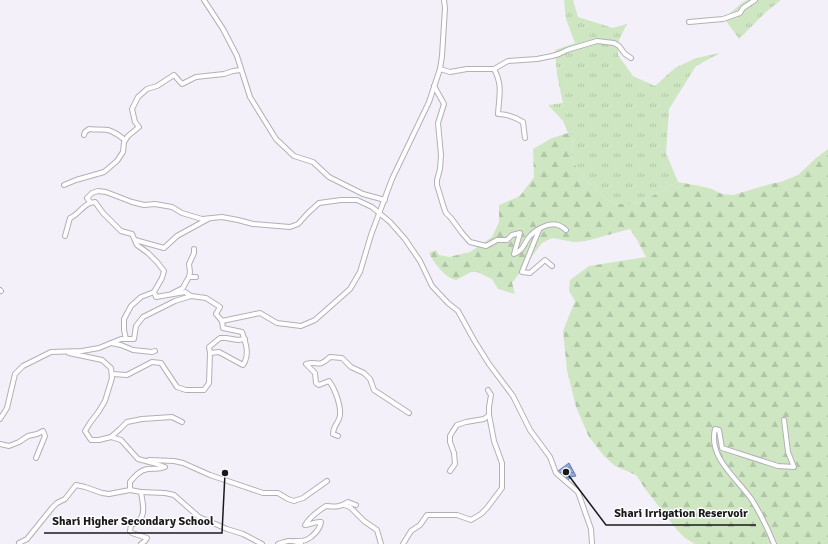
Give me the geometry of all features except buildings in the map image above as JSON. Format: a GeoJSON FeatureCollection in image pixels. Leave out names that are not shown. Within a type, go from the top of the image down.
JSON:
{"type":"FeatureCollection","features":[{"type":"Feature","properties":{"kind":"street"},"geometry":{"type":"LineString","coordinates":[[204,0],[227,36],[237,56],[250,97],[276,139],[294,156],[313,162],[329,178],[363,194],[385,200]]}},
{"type":"Feature","properties":{"kind":"street"},"geometry":{"type":"LineString","coordinates":[[222,321],[260,313],[277,323],[300,326],[315,320],[350,289],[360,272],[371,235],[392,179],[429,102],[440,69],[446,8],[444,0]]}},
{"type":"Feature","properties":{"kind":"street"},"geometry":{"type":"LineString","coordinates":[[689,22],[723,19],[740,13],[743,8],[755,0]]}},
{"type":"Feature","properties":{"kind":"street"},"geometry":{"type":"LineString","coordinates":[[440,69],[450,72],[467,69],[494,69],[508,61],[537,59],[552,56],[597,41],[614,43],[631,58]]}},
{"type":"Feature","properties":{"kind":"street"},"geometry":{"type":"LineString","coordinates":[[494,69],[497,73],[501,91],[498,114],[505,114],[515,117],[523,122],[525,138]]}},
{"type":"Feature","properties":{"kind":"street"},"geometry":{"type":"LineString","coordinates":[[64,185],[104,172],[116,161],[123,152],[125,140],[139,127],[135,122],[132,109],[138,97],[147,89],[157,86],[174,75],[182,84],[196,76],[224,74],[241,70]]}},
{"type":"Feature","properties":{"kind":"street"},"geometry":{"type":"LineString","coordinates":[[434,86],[444,104],[438,123],[441,155],[440,169],[437,180],[438,185],[446,213],[470,242],[486,246],[497,240],[507,240],[512,235],[520,234],[514,254],[520,251],[530,237],[540,229],[550,224],[558,225],[566,230]]}},
{"type":"Feature","properties":{"kind":"street"},"geometry":{"type":"LineString","coordinates":[[84,135],[89,129],[107,129],[125,140]]}},
{"type":"Feature","properties":{"kind":"street"},"geometry":{"type":"LineString","coordinates":[[90,202],[88,198],[92,193],[98,191],[106,192],[144,205],[155,204],[172,207],[182,213],[202,219],[222,217],[253,224],[290,227],[298,224],[319,203],[341,200],[357,200],[372,207],[390,222],[414,250],[432,286],[458,311],[492,369],[513,396],[530,430],[550,457],[556,473],[578,492],[591,529],[592,544]]}},
{"type":"Feature","properties":{"kind":"street"},"geometry":{"type":"LineString","coordinates":[[65,236],[70,218],[90,202],[95,202],[121,231],[132,234],[136,245],[157,262],[164,271],[162,278],[154,292],[141,296],[131,306],[124,319],[126,339]]}},
{"type":"Feature","properties":{"kind":"street"},"geometry":{"type":"LineString","coordinates":[[135,240],[164,248],[177,236],[209,218]]}},
{"type":"Feature","properties":{"kind":"street"},"geometry":{"type":"LineString","coordinates":[[540,229],[522,272],[530,273],[545,260],[552,266]]}},
{"type":"Feature","properties":{"kind":"street"},"geometry":{"type":"LineString","coordinates":[[168,296],[183,288],[189,277],[189,264],[194,253],[194,249]]}},
{"type":"Feature","properties":{"kind":"street"},"geometry":{"type":"LineString","coordinates":[[189,277],[196,277]]}},
{"type":"Feature","properties":{"kind":"street"},"geometry":{"type":"LineString","coordinates":[[154,292],[156,297],[185,292],[191,296]]}},
{"type":"Feature","properties":{"kind":"street"},"geometry":{"type":"LineString","coordinates":[[0,419],[7,408],[15,374],[24,366],[51,352],[82,351],[98,348],[121,338],[134,339],[136,326],[143,317],[175,301],[191,296],[206,298],[220,307],[216,314],[222,321],[223,328],[242,332],[245,339],[247,352],[244,365],[220,352],[210,353]]}},
{"type":"Feature","properties":{"kind":"street"},"geometry":{"type":"LineString","coordinates":[[112,374],[127,375],[152,362],[161,363],[177,387],[186,390],[204,390],[209,383],[209,348],[220,338],[238,340],[245,339]]}},
{"type":"Feature","properties":{"kind":"street"},"geometry":{"type":"LineString","coordinates":[[111,343],[133,350],[155,351]]}},
{"type":"Feature","properties":{"kind":"street"},"geometry":{"type":"LineString","coordinates":[[63,352],[102,360],[111,368],[112,378],[105,401],[100,411],[85,431],[91,440],[111,437],[127,422],[142,419],[172,417],[182,422]]}},
{"type":"Feature","properties":{"kind":"street"},"geometry":{"type":"LineString","coordinates":[[338,436],[333,434],[333,429],[339,419],[340,413],[333,387],[329,381],[319,385],[316,383],[315,373],[306,364],[323,363],[330,357],[342,358],[351,367],[364,373],[370,379],[374,390],[409,412]]}},
{"type":"Feature","properties":{"kind":"street"},"geometry":{"type":"LineString","coordinates":[[403,544],[411,531],[420,525],[427,515],[457,515],[471,520],[481,514],[502,488],[502,463],[494,442],[489,415],[491,395],[488,390]]}},
{"type":"Feature","properties":{"kind":"street"},"geometry":{"type":"LineString","coordinates":[[450,471],[455,464],[450,436],[457,425],[484,419],[489,415]]}},
{"type":"Feature","properties":{"kind":"street"},"geometry":{"type":"LineString","coordinates":[[774,544],[746,491],[720,461],[713,435],[715,429],[719,430],[722,448],[778,466],[794,467],[788,452],[784,420]]}},
{"type":"Feature","properties":{"kind":"street"},"geometry":{"type":"LineString","coordinates":[[0,444],[9,446],[28,436],[43,431],[45,436],[36,458]]}},
{"type":"Feature","properties":{"kind":"street"},"geometry":{"type":"LineString","coordinates":[[111,437],[121,440],[138,459],[165,467],[159,469],[147,469],[136,474],[130,482],[130,490]]}},
{"type":"Feature","properties":{"kind":"street"},"geometry":{"type":"LineString","coordinates":[[145,461],[174,461],[183,463],[210,475],[264,493],[278,494],[294,500],[303,498],[327,481]]}},
{"type":"Feature","properties":{"kind":"street"},"geometry":{"type":"LineString","coordinates":[[20,543],[27,539],[52,508],[57,503],[65,499],[76,485],[109,494],[130,490],[174,495],[199,517],[243,534],[262,544]]}},
{"type":"Feature","properties":{"kind":"street"},"geometry":{"type":"LineString","coordinates":[[141,492],[143,507],[142,516],[131,525],[130,528],[132,533],[147,538],[141,544]]}},
{"type":"Feature","properties":{"kind":"street"},"geometry":{"type":"LineString","coordinates":[[278,544],[287,541],[306,540],[317,532],[321,522],[316,521],[310,525],[304,526],[318,511],[326,506],[336,507],[344,505],[348,502],[356,505]]}},
{"type":"Feature","properties":{"kind":"street"},"geometry":{"type":"LineString","coordinates":[[344,505],[350,507],[364,521],[377,530],[381,544]]}},
{"type":"Feature","properties":{"kind":"street"},"geometry":{"type":"LineString","coordinates":[[295,541],[301,544]]}},
{"type":"Feature","properties":{"kind":"green space"},"geometry":{"type":"Polygon","coordinates":[[[564,0],[573,0],[578,17],[613,28],[627,24],[619,40],[618,55],[633,76],[655,86],[675,68],[696,58],[720,53],[696,66],[669,109],[666,153],[678,182],[643,201],[631,204],[618,204],[607,200],[585,179],[575,165],[571,154],[573,136],[568,133],[563,121],[548,105],[563,103],[557,75],[555,50],[575,43],[566,19],[564,0]]]}},
{"type":"Feature","properties":{"kind":"green space"},"geometry":{"type":"Polygon","coordinates":[[[747,0],[781,0],[766,12],[739,39],[724,18],[747,0]]]}},
{"type":"Feature","properties":{"kind":"green space"},"geometry":{"type":"Polygon","coordinates":[[[568,133],[573,136],[571,154],[575,165],[585,179],[607,200],[618,204],[631,204],[643,201],[678,182],[712,189],[722,194],[733,195],[781,182],[798,175],[828,149],[828,544],[695,544],[685,538],[677,530],[636,475],[615,466],[604,456],[589,437],[576,407],[567,370],[563,331],[575,301],[569,291],[570,280],[589,266],[646,257],[630,229],[586,241],[574,242],[552,238],[542,243],[512,283],[515,294],[498,289],[492,279],[477,272],[471,272],[456,280],[452,279],[440,270],[434,261],[429,253],[436,250],[439,255],[449,257],[470,252],[492,237],[499,222],[499,205],[520,196],[534,177],[533,149],[552,138],[568,133]]]}},
{"type":"Feature","properties":{"kind":"water"},"geometry":{"type":"Polygon","coordinates":[[[569,463],[576,476],[571,477],[568,480],[565,479],[558,471],[569,463]]]}},
{"type":"Feature","properties":{"kind":"place","name":"Shari Irrigation Reservoir"},"geometry":{"type":"Point","coordinates":[566,472]}},
{"type":"Feature","properties":{"kind":"place","name":"Shari Higher Secondary School"},"geometry":{"type":"Point","coordinates":[225,473]}}]}
